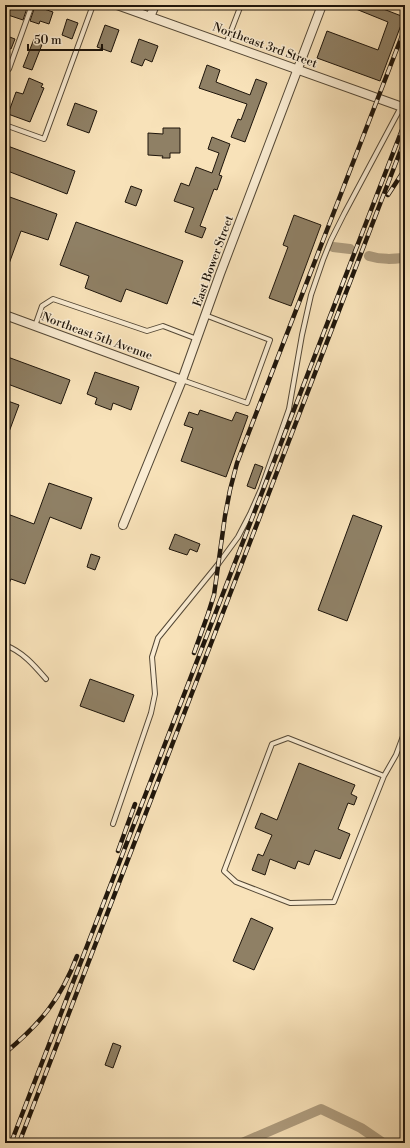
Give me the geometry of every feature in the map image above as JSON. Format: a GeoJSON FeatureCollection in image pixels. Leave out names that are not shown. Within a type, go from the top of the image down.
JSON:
{"type":"FeatureCollection","features":[{"type":"Feature","properties":{"kind":"street","name":"Northeast 3rd Street"},"geometry":{"type":"LineString","coordinates":[[117,5],[403,107]]}},
{"type":"Feature","properties":{"kind":"street"},"geometry":{"type":"LineString","coordinates":[[150,17],[155,5]]}},
{"type":"Feature","properties":{"kind":"street","name":"East Bower Street"},"geometry":{"type":"LineString","coordinates":[[123,525],[182,380],[322,5]]}},
{"type":"Feature","properties":{"kind":"street","name":"Northeast 5th Avenue"},"geometry":{"type":"LineString","coordinates":[[5,315],[182,380]]}},
{"type":"Feature","properties":{"kind":"lane"},"geometry":{"type":"LineString","coordinates":[[9,69],[32,5]]}},
{"type":"Feature","properties":{"kind":"lane"},"geometry":{"type":"LineString","coordinates":[[5,125],[44,139],[93,5]]}},
{"type":"Feature","properties":{"kind":"lane"},"geometry":{"type":"LineString","coordinates":[[226,44],[241,5]]}},
{"type":"Feature","properties":{"kind":"lane"},"geometry":{"type":"LineString","coordinates":[[113,824],[152,713],[155,694],[152,657],[158,638],[219,563],[238,537],[250,514],[261,489],[289,409],[302,335],[311,295],[323,260],[344,214],[403,107]]}},
{"type":"Feature","properties":{"kind":"lane"},"geometry":{"type":"LineString","coordinates":[[35,326],[42,306],[54,299],[147,331],[163,326],[197,339]]}},
{"type":"Feature","properties":{"kind":"lane"},"geometry":{"type":"LineString","coordinates":[[182,380],[246,402],[270,340],[205,315]]}},
{"type":"Feature","properties":{"kind":"lane"},"geometry":{"type":"LineString","coordinates":[[5,645],[29,659],[46,679]]}},
{"type":"Feature","properties":{"kind":"lane"},"geometry":{"type":"LineString","coordinates":[[384,776],[288,738],[272,744],[224,871],[236,882],[290,903],[334,902],[384,776],[396,755],[405,731]]}},
{"type":"Feature","properties":{"kind":"building"},"geometry":{"type":"Polygon","coordinates":[[[12,5],[28,5],[23,20],[8,15],[12,5]]]}},
{"type":"Feature","properties":{"kind":"building"},"geometry":{"type":"Polygon","coordinates":[[[346,5],[373,5],[404,17],[380,81],[317,58],[327,31],[378,50],[388,22],[346,5]]]}},
{"type":"Feature","properties":{"kind":"building"},"geometry":{"type":"Polygon","coordinates":[[[35,6],[53,12],[49,24],[40,21],[39,24],[30,21],[35,6]]]}},
{"type":"Feature","properties":{"kind":"building"},"geometry":{"type":"Polygon","coordinates":[[[67,19],[78,23],[72,39],[62,35],[67,19]]]}},
{"type":"Feature","properties":{"kind":"building"},"geometry":{"type":"Polygon","coordinates":[[[105,25],[119,30],[111,52],[97,47],[105,25]]]}},
{"type":"Feature","properties":{"kind":"building"},"geometry":{"type":"Polygon","coordinates":[[[7,36],[15,39],[11,49],[5,47],[7,36]]]}},
{"type":"Feature","properties":{"kind":"building"},"geometry":{"type":"Polygon","coordinates":[[[34,39],[43,42],[32,70],[23,67],[34,39]]]}},
{"type":"Feature","properties":{"kind":"building"},"geometry":{"type":"Polygon","coordinates":[[[139,39],[158,46],[152,62],[145,59],[142,66],[131,62],[139,39]]]}},
{"type":"Feature","properties":{"kind":"building"},"geometry":{"type":"Polygon","coordinates":[[[207,65],[220,70],[216,82],[250,95],[256,79],[267,83],[245,142],[231,137],[238,119],[241,120],[247,104],[199,88],[207,65]]]}},
{"type":"Feature","properties":{"kind":"building"},"geometry":{"type":"Polygon","coordinates":[[[29,78],[43,84],[41,87],[44,88],[30,122],[8,114],[16,92],[23,94],[29,78]]]}},
{"type":"Feature","properties":{"kind":"building"},"geometry":{"type":"Polygon","coordinates":[[[75,103],[97,111],[89,133],[67,125],[75,103]]]}},
{"type":"Feature","properties":{"kind":"building"},"geometry":{"type":"Polygon","coordinates":[[[163,128],[180,128],[180,153],[170,153],[170,158],[148,155],[148,133],[163,134],[163,128]]]}},
{"type":"Feature","properties":{"kind":"building"},"geometry":{"type":"Polygon","coordinates":[[[212,137],[230,144],[219,175],[222,176],[217,190],[214,189],[200,226],[206,228],[202,238],[185,232],[194,208],[174,201],[181,183],[189,186],[196,167],[212,173],[219,153],[208,149],[212,137]]]}},
{"type":"Feature","properties":{"kind":"building"},"geometry":{"type":"Polygon","coordinates":[[[5,145],[75,171],[67,194],[5,170],[5,145]]]}},
{"type":"Feature","properties":{"kind":"building"},"geometry":{"type":"Polygon","coordinates":[[[131,186],[142,190],[136,206],[125,202],[131,186]]]}},
{"type":"Feature","properties":{"kind":"building"},"geometry":{"type":"Polygon","coordinates":[[[7,196],[57,214],[48,240],[21,231],[5,272],[5,201],[7,196]]]}},
{"type":"Feature","properties":{"kind":"building"},"geometry":{"type":"Polygon","coordinates":[[[294,215],[321,225],[291,306],[269,298],[288,247],[283,245],[294,215]]]}},
{"type":"Feature","properties":{"kind":"building"},"geometry":{"type":"Polygon","coordinates":[[[76,222],[183,261],[167,304],[126,289],[121,302],[85,288],[89,276],[60,265],[76,222]]]}},
{"type":"Feature","properties":{"kind":"building"},"geometry":{"type":"Polygon","coordinates":[[[5,356],[70,380],[61,404],[5,383],[5,356]]]}},
{"type":"Feature","properties":{"kind":"building"},"geometry":{"type":"Polygon","coordinates":[[[95,372],[139,387],[131,410],[113,403],[111,410],[95,404],[97,398],[87,394],[95,372]]]}},
{"type":"Feature","properties":{"kind":"building"},"geometry":{"type":"Polygon","coordinates":[[[5,400],[19,405],[6,440],[5,440],[5,400]]]}},
{"type":"Feature","properties":{"kind":"building"},"geometry":{"type":"Polygon","coordinates":[[[200,410],[232,421],[236,412],[248,416],[226,477],[181,461],[193,428],[184,425],[189,412],[198,415],[200,410]]]}},
{"type":"Feature","properties":{"kind":"building"},"geometry":{"type":"Polygon","coordinates":[[[255,464],[263,467],[255,489],[247,486],[255,464]]]}},
{"type":"Feature","properties":{"kind":"building"},"geometry":{"type":"Polygon","coordinates":[[[49,483],[92,498],[81,529],[50,517],[25,584],[11,579],[5,592],[5,513],[34,524],[49,483]]]}},
{"type":"Feature","properties":{"kind":"building"},"geometry":{"type":"Polygon","coordinates":[[[353,515],[382,526],[347,621],[318,610],[353,515]]]}},
{"type":"Feature","properties":{"kind":"building"},"geometry":{"type":"Polygon","coordinates":[[[175,534],[200,544],[197,552],[190,549],[187,555],[169,549],[175,534]]]}},
{"type":"Feature","properties":{"kind":"building"},"geometry":{"type":"Polygon","coordinates":[[[91,554],[100,557],[95,570],[87,567],[91,554]]]}},
{"type":"Feature","properties":{"kind":"building"},"geometry":{"type":"Polygon","coordinates":[[[90,679],[134,695],[124,722],[80,706],[90,679]]]}},
{"type":"Feature","properties":{"kind":"building"},"geometry":{"type":"Polygon","coordinates":[[[299,763],[355,785],[351,794],[357,797],[354,805],[348,803],[338,829],[350,834],[340,859],[315,850],[309,865],[298,861],[295,869],[270,859],[265,875],[252,870],[258,854],[263,856],[272,835],[255,828],[261,813],[277,820],[299,763]]]}},
{"type":"Feature","properties":{"kind":"building"},"geometry":{"type":"Polygon","coordinates":[[[251,918],[273,928],[254,970],[233,961],[251,918]]]}},
{"type":"Feature","properties":{"kind":"building"},"geometry":{"type":"Polygon","coordinates":[[[113,1043],[121,1046],[113,1068],[105,1065],[113,1043]]]}},
{"type":"Feature","properties":{"kind":"waterway"},"geometry":{"type":"LineString","coordinates":[[333,247],[350,249]]}},
{"type":"Feature","properties":{"kind":"waterway"},"geometry":{"type":"LineString","coordinates":[[369,256],[383,259],[405,258]]}},
{"type":"Feature","properties":{"kind":"waterway"},"geometry":{"type":"LineString","coordinates":[[242,1143],[321,1109],[361,1128],[383,1143]]}},
{"type":"Feature","properties":{"kind":"railway"},"geometry":{"type":"LineString","coordinates":[[194,653],[214,595],[225,516],[237,463],[405,28]]}},
{"type":"Feature","properties":{"kind":"railway"},"geometry":{"type":"LineString","coordinates":[[11,1143],[405,122]]}},
{"type":"Feature","properties":{"kind":"railway"},"geometry":{"type":"LineString","coordinates":[[19,1143],[405,139]]}},
{"type":"Feature","properties":{"kind":"railway"},"geometry":{"type":"LineString","coordinates":[[388,195],[405,169]]}},
{"type":"Feature","properties":{"kind":"railway"},"geometry":{"type":"LineString","coordinates":[[118,851],[135,804]]}},
{"type":"Feature","properties":{"kind":"railway"},"geometry":{"type":"LineString","coordinates":[[5,1053],[29,1032],[48,1010],[64,985],[77,956]]}}]}
